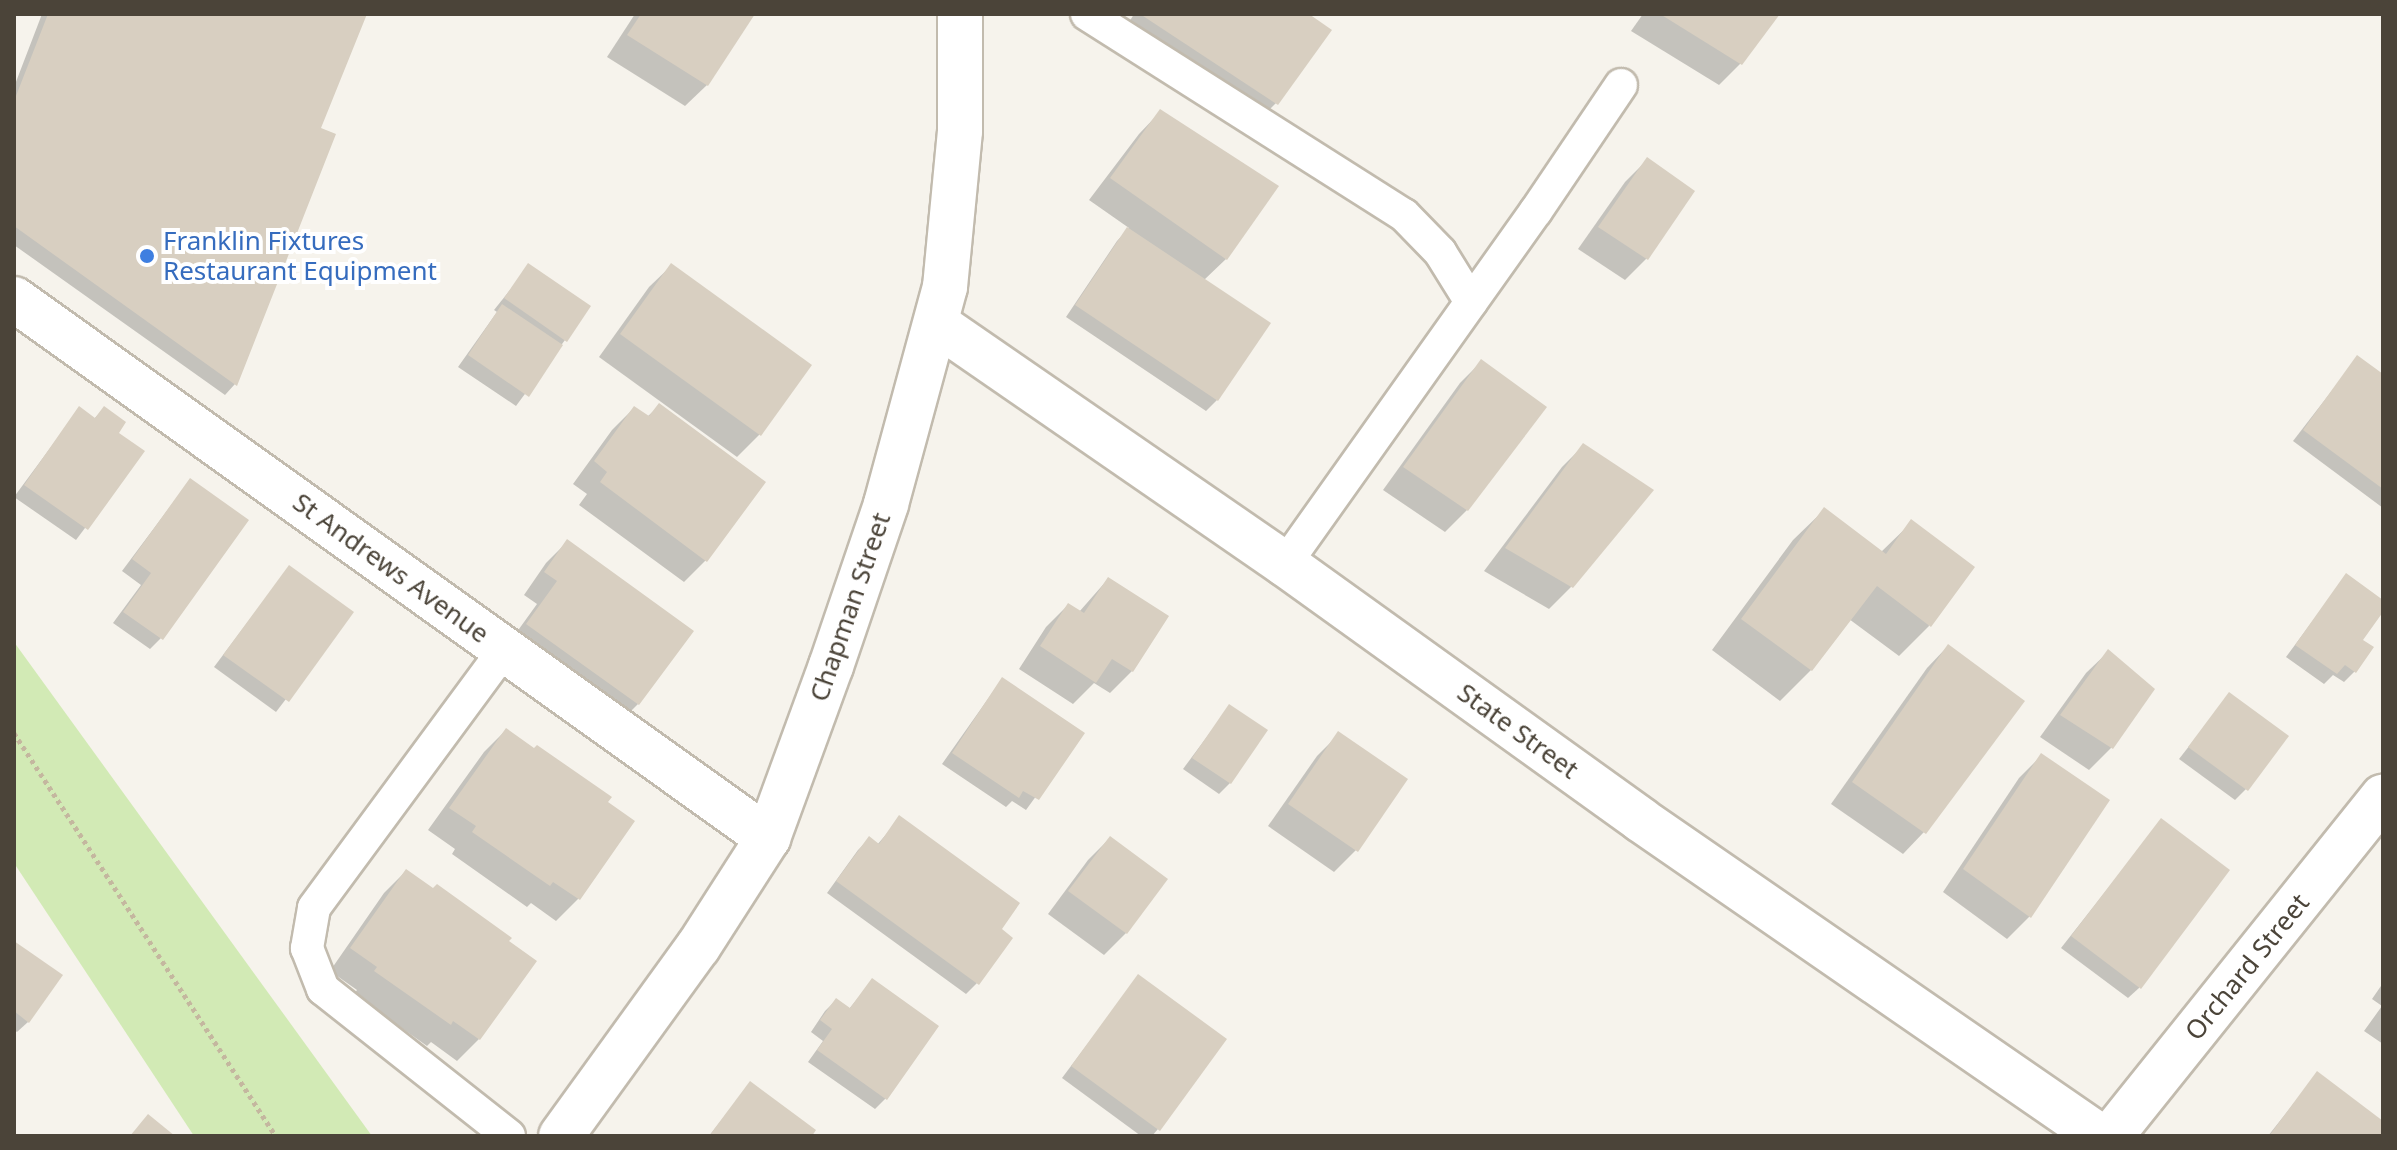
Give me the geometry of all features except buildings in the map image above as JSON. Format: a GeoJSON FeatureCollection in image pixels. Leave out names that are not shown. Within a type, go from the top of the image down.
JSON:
{"type":"FeatureCollection","features":[{"type":"Feature","properties":{"kind":"street","name":"Chapman Street"},"geometry":{"type":"LineString","coordinates":[[561,1136],[698,947],[768,838],[886,504],[937,324],[945,287],[960,131],[960,14]]}},
{"type":"Feature","properties":{"kind":"street","name":"St Andrews Avenue"},"geometry":{"type":"LineString","coordinates":[[14,299],[768,838]]}},
{"type":"Feature","properties":{"kind":"street","name":"State Street"},"geometry":{"type":"LineString","coordinates":[[937,324],[1285,564],[1641,820],[2099,1136]]}},
{"type":"Feature","properties":{"kind":"street","name":"Orchard Street"},"geometry":{"type":"LineString","coordinates":[[2111,1136],[2383,797]]}},
{"type":"Feature","properties":{"kind":"lane"},"geometry":{"type":"LineString","coordinates":[[1087,14],[1404,215],[1440,252],[1471,302]]}},
{"type":"Feature","properties":{"kind":"lane"},"geometry":{"type":"LineString","coordinates":[[1285,564],[1621,85]]}},
{"type":"Feature","properties":{"kind":"lane"},"geometry":{"type":"LineString","coordinates":[[504,650],[314,908],[307,948],[323,989],[509,1136]]}},
{"type":"Feature","properties":{"kind":"path"},"geometry":{"type":"LineString","coordinates":[[14,733],[276,1136]]}},
{"type":"Feature","properties":{"kind":"green space"},"geometry":{"type":"Polygon","coordinates":[[[14,642],[372,1136],[194,1136],[14,863],[14,642]]]}},
{"type":"Feature","properties":{"kind":"place","name":"Franklin Fixtures Restaurant Equipment"},"geometry":{"type":"Point","coordinates":[147,256]}}]}
